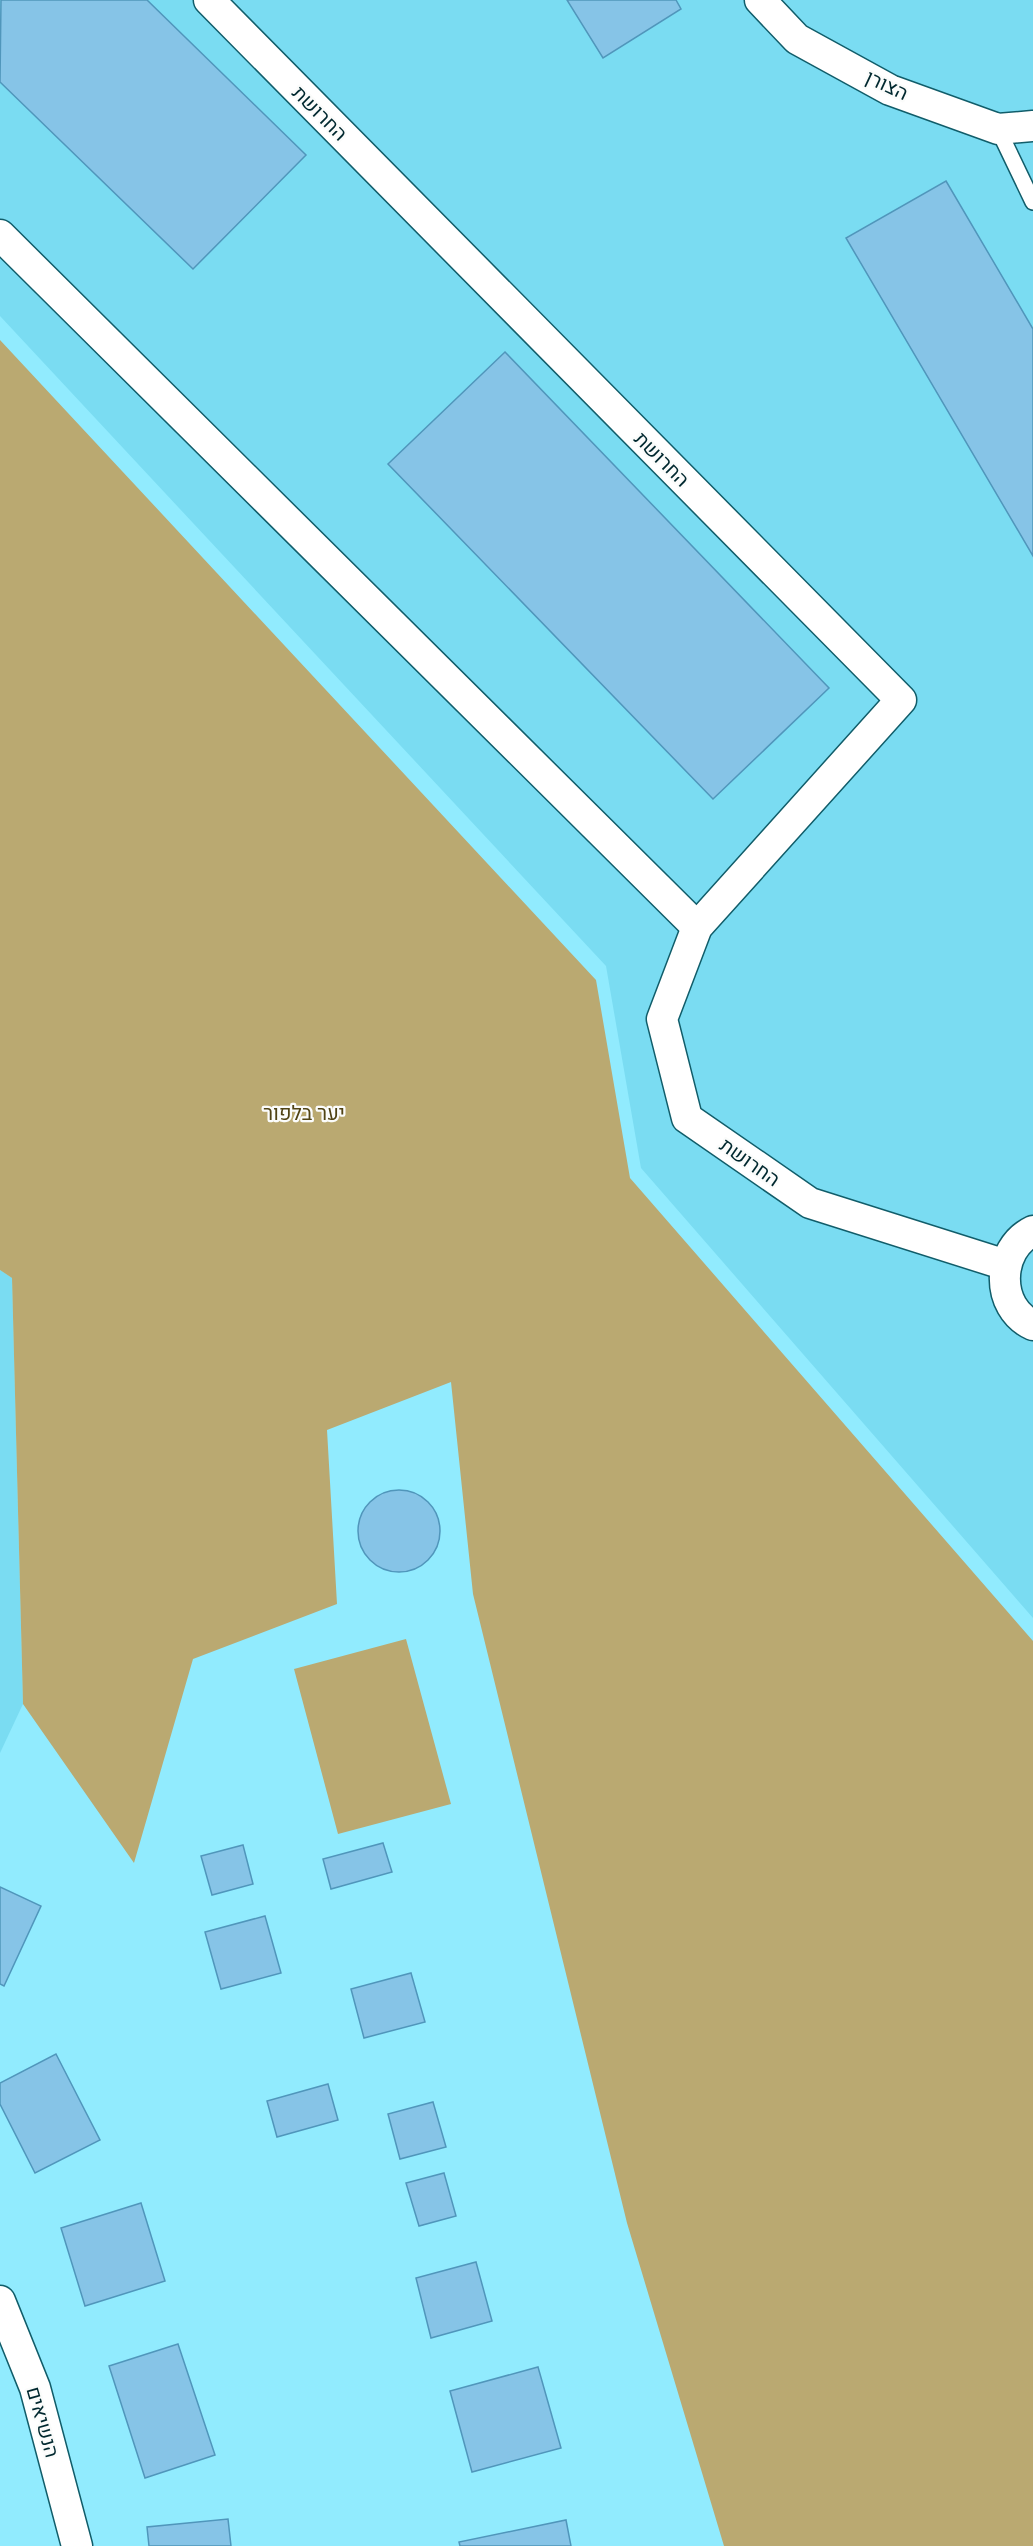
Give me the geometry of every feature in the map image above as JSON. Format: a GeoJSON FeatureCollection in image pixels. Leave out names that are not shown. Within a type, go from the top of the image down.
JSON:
{"type":"FeatureCollection","features":[{"type":"Feature","properties":{"kind":"street","name":"החרושת"},"geometry":{"type":"LineString","coordinates":[[209,0],[901,700],[697,927],[662,1019],[687,1118],[810,1203],[1006,1265]]}},
{"type":"Feature","properties":{"kind":"street","name":"הצורן"},"geometry":{"type":"LineString","coordinates":[[760,0],[797,39],[880,84],[998,129],[1033,126]]}},
{"type":"Feature","properties":{"kind":"street"},"geometry":{"type":"LineString","coordinates":[[0,235],[697,927]]}},
{"type":"Feature","properties":{"kind":"street"},"geometry":{"type":"LineString","coordinates":[[1033,1231],[1013,1248],[1006,1265],[1004,1281],[1007,1298],[1016,1312],[1033,1325]]}},
{"type":"Feature","properties":{"kind":"street","name":"הנשיאים"},"geometry":{"type":"LineString","coordinates":[[0,2301],[35,2388],[77,2546]]}},
{"type":"Feature","properties":{"kind":"lane"},"geometry":{"type":"LineString","coordinates":[[998,129],[1033,202]]}},
{"type":"Feature","properties":{"kind":"shaded area"},"geometry":{"type":"Polygon","coordinates":[[[0,0],[1033,0],[1033,1618],[641,1168],[606,966],[0,316],[0,0]]]}},
{"type":"Feature","properties":{"kind":"shaded area"},"geometry":{"type":"Polygon","coordinates":[[[0,1270],[12,1278],[23,1704],[0,1753],[0,1270]]]}},
{"type":"Feature","properties":{"kind":"green space","name":"יער בלפור"},"geometry":{"type":"Polygon","coordinates":[[[0,340],[596,980],[630,1178],[1033,1641],[1033,2546],[724,2546],[627,2223],[473,1594],[451,1382],[327,1430],[337,1604],[193,1659],[134,1863],[23,1704],[12,1278],[0,1270],[0,340]]]}},
{"type":"Feature","properties":{"kind":"green space"},"geometry":{"type":"Polygon","coordinates":[[[406,1639],[451,1804],[338,1834],[294,1669],[406,1639]]]}},
{"type":"Feature","properties":{"kind":"building"},"geometry":{"type":"Polygon","coordinates":[[[1,0],[147,0],[306,155],[193,269],[0,82],[1,0]]]}},
{"type":"Feature","properties":{"kind":"building"},"geometry":{"type":"Polygon","coordinates":[[[567,0],[676,0],[681,9],[603,58],[567,0]]]}},
{"type":"Feature","properties":{"kind":"building"},"geometry":{"type":"Polygon","coordinates":[[[946,181],[1033,329],[1033,556],[846,238],[946,181]]]}},
{"type":"Feature","properties":{"kind":"building"},"geometry":{"type":"Polygon","coordinates":[[[505,352],[829,688],[713,799],[388,464],[505,352]]]}},
{"type":"Feature","properties":{"kind":"building"},"geometry":{"type":"Polygon","coordinates":[[[399,1490],[415,1493],[428,1502],[437,1515],[440,1531],[437,1547],[428,1560],[415,1569],[399,1572],[383,1569],[370,1560],[361,1547],[358,1531],[361,1515],[370,1502],[383,1493],[399,1490]]]}},
{"type":"Feature","properties":{"kind":"building"},"geometry":{"type":"Polygon","coordinates":[[[383,1843],[392,1872],[331,1889],[323,1859],[383,1843]]]}},
{"type":"Feature","properties":{"kind":"building"},"geometry":{"type":"Polygon","coordinates":[[[243,1845],[253,1884],[212,1895],[201,1856],[243,1845]]]}},
{"type":"Feature","properties":{"kind":"building"},"geometry":{"type":"Polygon","coordinates":[[[0,1887],[41,1906],[4,1986],[0,1984],[0,1887]]]}},
{"type":"Feature","properties":{"kind":"building"},"geometry":{"type":"Polygon","coordinates":[[[265,1916],[281,1973],[221,1989],[205,1932],[265,1916]]]}},
{"type":"Feature","properties":{"kind":"building"},"geometry":{"type":"Polygon","coordinates":[[[411,1973],[425,2022],[364,2038],[351,1989],[411,1973]]]}},
{"type":"Feature","properties":{"kind":"building"},"geometry":{"type":"Polygon","coordinates":[[[56,2054],[100,2140],[35,2173],[0,2104],[0,2083],[56,2054]]]}},
{"type":"Feature","properties":{"kind":"building"},"geometry":{"type":"Polygon","coordinates":[[[328,2084],[338,2120],[277,2137],[267,2101],[328,2084]]]}},
{"type":"Feature","properties":{"kind":"building"},"geometry":{"type":"Polygon","coordinates":[[[433,2102],[446,2147],[400,2159],[388,2114],[433,2102]]]}},
{"type":"Feature","properties":{"kind":"building"},"geometry":{"type":"Polygon","coordinates":[[[444,2173],[456,2216],[419,2226],[406,2183],[444,2173]]]}},
{"type":"Feature","properties":{"kind":"building"},"geometry":{"type":"Polygon","coordinates":[[[141,2203],[165,2281],[85,2306],[61,2228],[141,2203]]]}},
{"type":"Feature","properties":{"kind":"building"},"geometry":{"type":"Polygon","coordinates":[[[476,2262],[492,2321],[431,2338],[416,2278],[476,2262]]]}},
{"type":"Feature","properties":{"kind":"building"},"geometry":{"type":"Polygon","coordinates":[[[178,2344],[215,2455],[145,2478],[109,2366],[178,2344]]]}},
{"type":"Feature","properties":{"kind":"building"},"geometry":{"type":"Polygon","coordinates":[[[538,2367],[561,2448],[472,2472],[450,2391],[538,2367]]]}},
{"type":"Feature","properties":{"kind":"building"},"geometry":{"type":"Polygon","coordinates":[[[228,2519],[231,2546],[149,2546],[147,2527],[228,2519]]]}},
{"type":"Feature","properties":{"kind":"building"},"geometry":{"type":"Polygon","coordinates":[[[566,2520],[571,2546],[460,2546],[459,2542],[566,2520]]]}}]}
